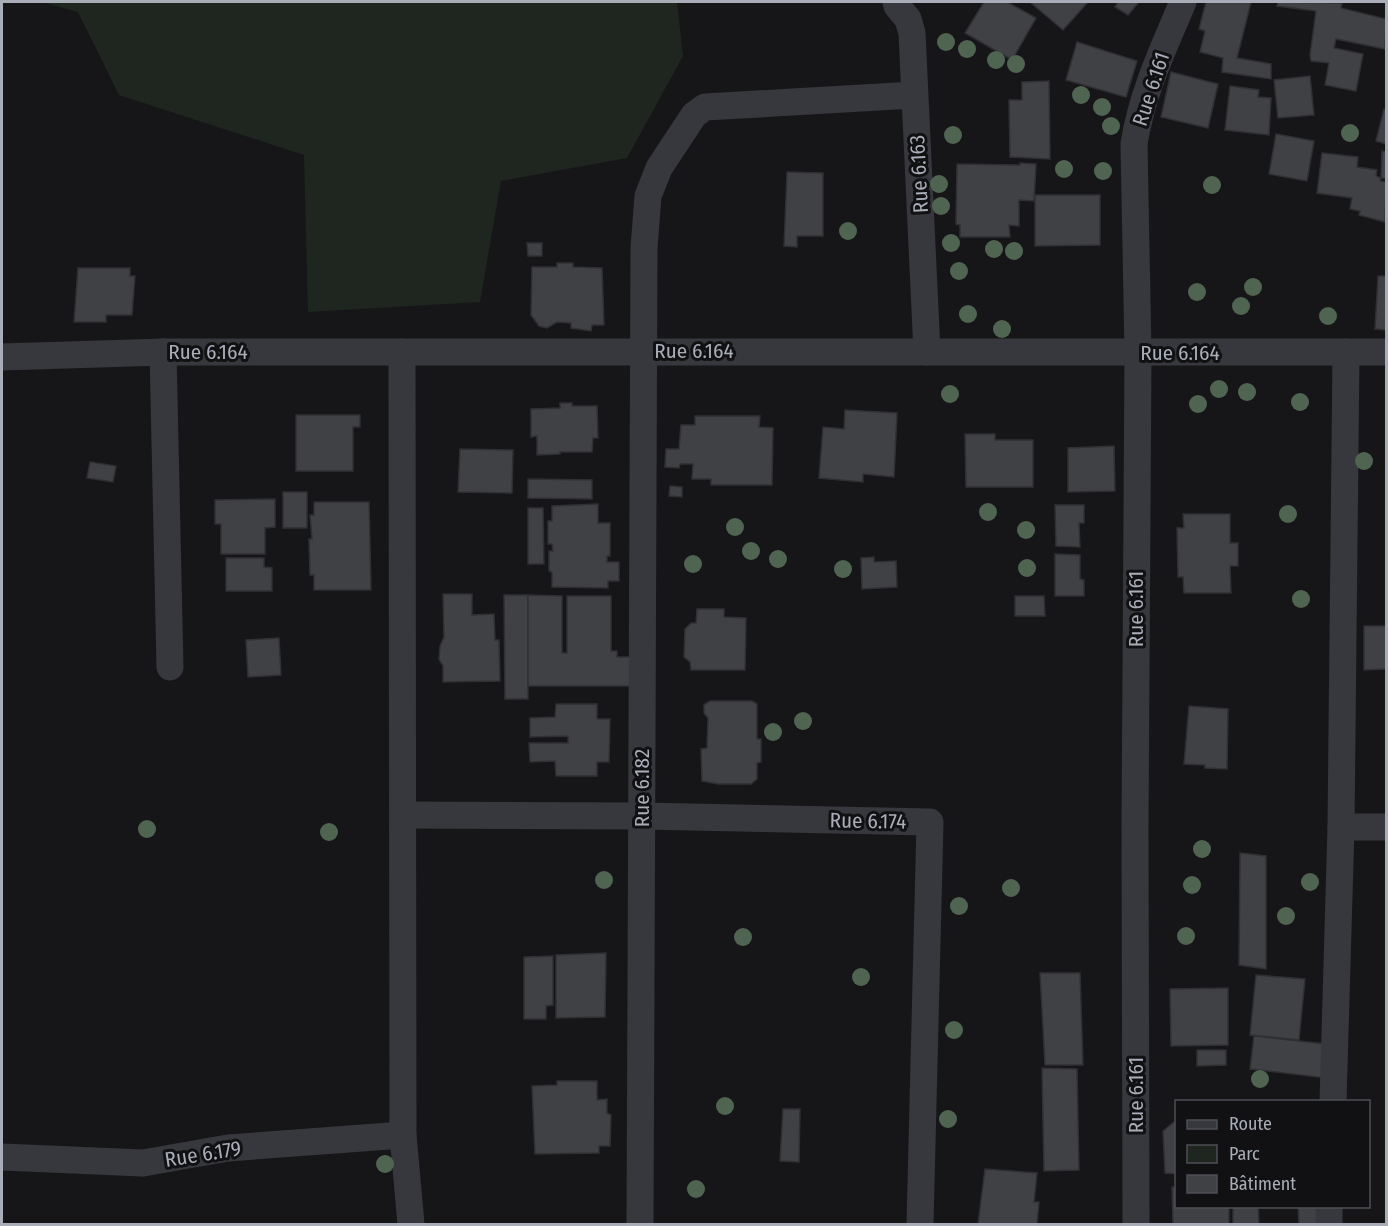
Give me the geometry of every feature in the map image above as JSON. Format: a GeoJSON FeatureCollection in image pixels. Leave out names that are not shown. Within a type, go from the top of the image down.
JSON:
{"type":"FeatureCollection","features":[{"type":"Feature","properties":{"kind":"street","name":"Rue 6.163"},"geometry":{"type":"LineString","coordinates":[[896,2],[908,19],[912,33],[927,352]]}},
{"type":"Feature","properties":{"kind":"street","name":"Rue 6.161"},"geometry":{"type":"LineString","coordinates":[[1136,1224],[1135,816],[1138,353],[1134,144],[1139,114],[1148,87],[1183,2]]}},
{"type":"Feature","properties":{"kind":"street","name":"Rue 6.182"},"geometry":{"type":"LineString","coordinates":[[640,1224],[644,248],[648,196],[662,161],[698,111],[705,107],[914,96]]}},
{"type":"Feature","properties":{"kind":"street","name":"Rue 6.164"},"geometry":{"type":"LineString","coordinates":[[2,357],[100,352],[1386,352]]}},
{"type":"Feature","properties":{"kind":"street"},"geometry":{"type":"LineString","coordinates":[[163,352],[170,667]]}},
{"type":"Feature","properties":{"kind":"street"},"geometry":{"type":"LineString","coordinates":[[402,352],[403,1135],[411,1224]]}},
{"type":"Feature","properties":{"kind":"street"},"geometry":{"type":"LineString","coordinates":[[1332,1100],[1341,827],[1346,352]]}},
{"type":"Feature","properties":{"kind":"street","name":"Rue 6.174"},"geometry":{"type":"LineString","coordinates":[[404,815],[642,816],[930,822],[920,1224]]}},
{"type":"Feature","properties":{"kind":"street"},"geometry":{"type":"LineString","coordinates":[[1341,827],[1386,827]]}},
{"type":"Feature","properties":{"kind":"street","name":"Rue 6.179"},"geometry":{"type":"LineString","coordinates":[[2,1157],[143,1163],[228,1148],[403,1135]]}},
{"type":"Feature","properties":{"kind":"street"},"geometry":{"type":"LineString","coordinates":[[1329,1208],[1329,1224]]}},
{"type":"Feature","properties":{"kind":"green space"},"geometry":{"type":"Polygon","coordinates":[[[42,2],[677,2],[683,56],[627,158],[501,181],[480,302],[308,312],[304,155],[119,95],[78,12],[42,2]]]}},
{"type":"Feature","properties":{"kind":"building"},"geometry":{"type":"Polygon","coordinates":[[[984,2],[1007,2],[1036,18],[1012,60],[965,33],[984,2]]]}},
{"type":"Feature","properties":{"kind":"building"},"geometry":{"type":"Polygon","coordinates":[[[1030,2],[1088,2],[1063,30],[1030,2]]]}},
{"type":"Feature","properties":{"kind":"building"},"geometry":{"type":"Polygon","coordinates":[[[1118,2],[1139,2],[1128,15],[1115,7],[1118,2]]]}},
{"type":"Feature","properties":{"kind":"building"},"geometry":{"type":"Polygon","coordinates":[[[1206,2],[1251,2],[1237,58],[1271,64],[1271,79],[1222,72],[1223,58],[1200,52],[1205,31],[1199,29],[1206,2]]]}},
{"type":"Feature","properties":{"kind":"building"},"geometry":{"type":"Polygon","coordinates":[[[1278,2],[1342,3],[1341,8],[1386,19],[1385,49],[1336,39],[1334,48],[1363,54],[1356,91],[1325,85],[1329,63],[1311,61],[1316,11],[1277,6],[1278,2]]]}},
{"type":"Feature","properties":{"kind":"building"},"geometry":{"type":"Polygon","coordinates":[[[1077,42],[1137,61],[1126,97],[1066,80],[1077,42]]]}},
{"type":"Feature","properties":{"kind":"building"},"geometry":{"type":"Polygon","coordinates":[[[1171,72],[1218,84],[1208,128],[1161,117],[1171,72]]]}},
{"type":"Feature","properties":{"kind":"building"},"geometry":{"type":"Polygon","coordinates":[[[1310,76],[1314,115],[1278,118],[1274,80],[1310,76]]]}},
{"type":"Feature","properties":{"kind":"building"},"geometry":{"type":"Polygon","coordinates":[[[1049,81],[1050,159],[1010,157],[1009,100],[1022,100],[1022,82],[1049,81]]]}},
{"type":"Feature","properties":{"kind":"building"},"geometry":{"type":"Polygon","coordinates":[[[1230,86],[1259,90],[1258,97],[1271,98],[1269,135],[1225,130],[1230,86]]]}},
{"type":"Feature","properties":{"kind":"building"},"geometry":{"type":"Polygon","coordinates":[[[1384,109],[1386,110],[1386,144],[1376,141],[1384,109]]]}},
{"type":"Feature","properties":{"kind":"building"},"geometry":{"type":"Polygon","coordinates":[[[1276,134],[1314,141],[1307,181],[1269,174],[1276,134]]]}},
{"type":"Feature","properties":{"kind":"building"},"geometry":{"type":"Polygon","coordinates":[[[1382,151],[1386,152],[1386,178],[1381,178],[1382,151]]]}},
{"type":"Feature","properties":{"kind":"building"},"geometry":{"type":"Polygon","coordinates":[[[1322,153],[1358,157],[1357,167],[1377,170],[1376,176],[1381,178],[1380,181],[1386,182],[1385,222],[1359,215],[1360,211],[1350,209],[1352,198],[1317,193],[1322,153]]]}},
{"type":"Feature","properties":{"kind":"building"},"geometry":{"type":"Polygon","coordinates":[[[1020,163],[1036,164],[1034,201],[1019,200],[1019,226],[1009,225],[1010,237],[960,237],[960,225],[956,224],[957,164],[1020,165],[1020,163]]]}},
{"type":"Feature","properties":{"kind":"building"},"geometry":{"type":"Polygon","coordinates":[[[787,172],[823,173],[823,236],[797,236],[797,247],[784,246],[787,172]]]}},
{"type":"Feature","properties":{"kind":"building"},"geometry":{"type":"Polygon","coordinates":[[[1035,195],[1100,195],[1100,245],[1035,246],[1035,195]]]}},
{"type":"Feature","properties":{"kind":"building"},"geometry":{"type":"Polygon","coordinates":[[[527,243],[542,243],[542,256],[528,256],[527,243]]]}},
{"type":"Feature","properties":{"kind":"building"},"geometry":{"type":"Polygon","coordinates":[[[557,263],[573,263],[573,267],[602,268],[604,325],[592,325],[591,331],[571,328],[571,323],[557,322],[547,328],[539,326],[531,315],[532,267],[557,267],[557,263]]]}},
{"type":"Feature","properties":{"kind":"building"},"geometry":{"type":"Polygon","coordinates":[[[78,268],[130,268],[130,276],[135,276],[132,315],[106,315],[106,322],[74,322],[78,268]]]}},
{"type":"Feature","properties":{"kind":"building"},"geometry":{"type":"Polygon","coordinates":[[[1378,276],[1386,276],[1386,330],[1375,329],[1378,276]]]}},
{"type":"Feature","properties":{"kind":"building"},"geometry":{"type":"Polygon","coordinates":[[[560,403],[572,403],[572,406],[597,406],[598,438],[593,438],[592,452],[537,455],[537,436],[531,437],[531,409],[560,408],[560,403]]]}},
{"type":"Feature","properties":{"kind":"building"},"geometry":{"type":"Polygon","coordinates":[[[845,410],[897,413],[894,477],[863,474],[863,482],[819,478],[823,427],[844,429],[845,410]]]}},
{"type":"Feature","properties":{"kind":"building"},"geometry":{"type":"Polygon","coordinates":[[[296,415],[360,415],[360,427],[353,427],[353,471],[296,471],[296,415]]]}},
{"type":"Feature","properties":{"kind":"building"},"geometry":{"type":"Polygon","coordinates":[[[695,416],[760,416],[759,427],[773,428],[772,485],[711,485],[711,479],[692,479],[693,464],[680,464],[679,468],[665,467],[666,449],[679,449],[681,425],[695,425],[695,416]]]}},
{"type":"Feature","properties":{"kind":"building"},"geometry":{"type":"Polygon","coordinates":[[[965,434],[995,434],[995,440],[1033,440],[1033,487],[966,487],[965,434]]]}},
{"type":"Feature","properties":{"kind":"building"},"geometry":{"type":"Polygon","coordinates":[[[1114,446],[1115,491],[1068,492],[1068,448],[1114,446]]]}},
{"type":"Feature","properties":{"kind":"building"},"geometry":{"type":"Polygon","coordinates":[[[460,449],[513,450],[512,493],[458,492],[460,449]]]}},
{"type":"Feature","properties":{"kind":"building"},"geometry":{"type":"Polygon","coordinates":[[[90,462],[116,466],[113,482],[87,478],[90,462]]]}},
{"type":"Feature","properties":{"kind":"building"},"geometry":{"type":"Polygon","coordinates":[[[528,479],[592,480],[592,499],[528,498],[528,479]]]}},
{"type":"Feature","properties":{"kind":"building"},"geometry":{"type":"Polygon","coordinates":[[[670,486],[682,487],[682,497],[669,496],[670,486]]]}},
{"type":"Feature","properties":{"kind":"building"},"geometry":{"type":"Polygon","coordinates":[[[283,492],[307,492],[307,528],[283,528],[283,492]]]}},
{"type":"Feature","properties":{"kind":"building"},"geometry":{"type":"Polygon","coordinates":[[[275,499],[275,527],[265,528],[265,554],[221,554],[221,524],[215,524],[215,500],[275,499]]]}},
{"type":"Feature","properties":{"kind":"building"},"geometry":{"type":"Polygon","coordinates":[[[314,502],[369,502],[371,590],[314,590],[314,575],[310,575],[309,539],[312,539],[310,515],[314,515],[314,502]]]}},
{"type":"Feature","properties":{"kind":"building"},"geometry":{"type":"Polygon","coordinates":[[[598,504],[598,523],[610,523],[610,556],[607,556],[607,562],[619,562],[619,581],[608,581],[608,588],[552,587],[549,551],[553,551],[552,544],[548,544],[548,521],[552,521],[552,506],[598,504]]]}},
{"type":"Feature","properties":{"kind":"building"},"geometry":{"type":"Polygon","coordinates":[[[1055,505],[1084,505],[1084,523],[1079,523],[1080,547],[1056,546],[1055,505]]]}},
{"type":"Feature","properties":{"kind":"building"},"geometry":{"type":"Polygon","coordinates":[[[528,508],[543,508],[544,564],[528,564],[528,508]]]}},
{"type":"Feature","properties":{"kind":"building"},"geometry":{"type":"Polygon","coordinates":[[[1183,514],[1230,514],[1230,543],[1238,543],[1238,566],[1230,566],[1231,593],[1184,593],[1183,577],[1178,577],[1177,528],[1184,528],[1183,514]]]}},
{"type":"Feature","properties":{"kind":"building"},"geometry":{"type":"Polygon","coordinates":[[[1055,554],[1080,555],[1080,579],[1084,580],[1084,596],[1055,596],[1055,554]]]}},
{"type":"Feature","properties":{"kind":"building"},"geometry":{"type":"Polygon","coordinates":[[[874,557],[874,562],[896,561],[897,587],[862,589],[861,558],[874,557]]]}},
{"type":"Feature","properties":{"kind":"building"},"geometry":{"type":"Polygon","coordinates":[[[226,558],[264,558],[264,567],[272,568],[272,591],[226,591],[226,558]]]}},
{"type":"Feature","properties":{"kind":"building"},"geometry":{"type":"Polygon","coordinates":[[[443,594],[472,594],[472,615],[494,614],[495,640],[499,640],[500,681],[443,682],[443,666],[439,659],[440,646],[444,637],[443,594]]]}},
{"type":"Feature","properties":{"kind":"building"},"geometry":{"type":"Polygon","coordinates":[[[504,595],[528,595],[528,699],[505,699],[504,595]]]}},
{"type":"Feature","properties":{"kind":"building"},"geometry":{"type":"Polygon","coordinates":[[[528,595],[562,596],[562,653],[567,653],[567,596],[611,596],[611,651],[617,651],[617,657],[631,657],[631,686],[528,686],[528,595]]]}},
{"type":"Feature","properties":{"kind":"building"},"geometry":{"type":"Polygon","coordinates":[[[1015,596],[1044,596],[1045,616],[1015,616],[1015,596]]]}},
{"type":"Feature","properties":{"kind":"building"},"geometry":{"type":"Polygon","coordinates":[[[697,609],[724,609],[724,617],[746,618],[745,670],[691,670],[690,662],[684,657],[685,629],[691,623],[696,623],[697,609]]]}},
{"type":"Feature","properties":{"kind":"building"},"geometry":{"type":"Polygon","coordinates":[[[1364,626],[1386,626],[1386,669],[1364,670],[1364,626]]]}},
{"type":"Feature","properties":{"kind":"building"},"geometry":{"type":"Polygon","coordinates":[[[279,638],[281,675],[248,677],[246,640],[279,638]]]}},
{"type":"Feature","properties":{"kind":"building"},"geometry":{"type":"Polygon","coordinates":[[[710,701],[752,701],[757,704],[757,739],[761,739],[761,762],[757,763],[757,779],[751,784],[718,784],[702,781],[701,749],[707,748],[708,718],[704,713],[704,705],[710,701]]]}},
{"type":"Feature","properties":{"kind":"building"},"geometry":{"type":"Polygon","coordinates":[[[556,704],[597,704],[597,719],[610,719],[609,762],[597,762],[597,776],[556,776],[555,761],[530,762],[529,743],[568,743],[568,736],[530,737],[530,718],[555,717],[556,704]]]}},
{"type":"Feature","properties":{"kind":"building"},"geometry":{"type":"Polygon","coordinates":[[[1189,706],[1228,709],[1227,769],[1184,764],[1189,706]]]}},
{"type":"Feature","properties":{"kind":"building"},"geometry":{"type":"Polygon","coordinates":[[[1240,853],[1266,856],[1266,969],[1239,965],[1240,853]]]}},
{"type":"Feature","properties":{"kind":"building"},"geometry":{"type":"Polygon","coordinates":[[[606,953],[605,1017],[556,1018],[556,955],[606,953]]]}},
{"type":"Feature","properties":{"kind":"building"},"geometry":{"type":"Polygon","coordinates":[[[553,956],[553,1005],[546,1006],[546,1019],[524,1019],[524,957],[553,956]]]}},
{"type":"Feature","properties":{"kind":"building"},"geometry":{"type":"Polygon","coordinates":[[[1040,973],[1080,973],[1083,1065],[1045,1065],[1040,973]]]}},
{"type":"Feature","properties":{"kind":"building"},"geometry":{"type":"Polygon","coordinates":[[[1256,975],[1305,979],[1299,1040],[1250,1035],[1256,975]]]}},
{"type":"Feature","properties":{"kind":"building"},"geometry":{"type":"Polygon","coordinates":[[[1228,988],[1228,1045],[1171,1046],[1170,989],[1228,988]]]}},
{"type":"Feature","properties":{"kind":"building"},"geometry":{"type":"Polygon","coordinates":[[[1254,1036],[1325,1044],[1326,1078],[1250,1069],[1254,1036]]]}},
{"type":"Feature","properties":{"kind":"building"},"geometry":{"type":"Polygon","coordinates":[[[1197,1050],[1226,1050],[1226,1065],[1197,1066],[1197,1050]]]}},
{"type":"Feature","properties":{"kind":"building"},"geometry":{"type":"Polygon","coordinates":[[[1042,1068],[1077,1069],[1079,1170],[1044,1171],[1042,1068]]]}},
{"type":"Feature","properties":{"kind":"building"},"geometry":{"type":"Polygon","coordinates":[[[557,1081],[597,1081],[597,1100],[607,1099],[607,1113],[611,1115],[610,1146],[599,1146],[599,1153],[535,1154],[532,1086],[557,1085],[557,1081]]]}},
{"type":"Feature","properties":{"kind":"building"},"geometry":{"type":"Polygon","coordinates":[[[783,1109],[800,1109],[799,1162],[780,1161],[783,1109]]]}},
{"type":"Feature","properties":{"kind":"building"},"geometry":{"type":"Polygon","coordinates":[[[1175,1122],[1175,1174],[1165,1173],[1163,1131],[1175,1122]]]}},
{"type":"Feature","properties":{"kind":"building"},"geometry":{"type":"Polygon","coordinates":[[[985,1169],[1037,1173],[1034,1202],[1039,1202],[1037,1224],[978,1224],[985,1169]]]}},
{"type":"Feature","properties":{"kind":"building"},"geometry":{"type":"Polygon","coordinates":[[[1172,1187],[1175,1187],[1175,1208],[1229,1208],[1229,1224],[1173,1224],[1172,1187]]]}},
{"type":"Feature","properties":{"kind":"building"},"geometry":{"type":"Polygon","coordinates":[[[1233,1208],[1258,1208],[1259,1224],[1233,1224],[1233,1208]]]}},
{"type":"Feature","properties":{"kind":"building"},"geometry":{"type":"Polygon","coordinates":[[[1298,1208],[1321,1208],[1322,1224],[1299,1224],[1298,1208]]]}}]}
